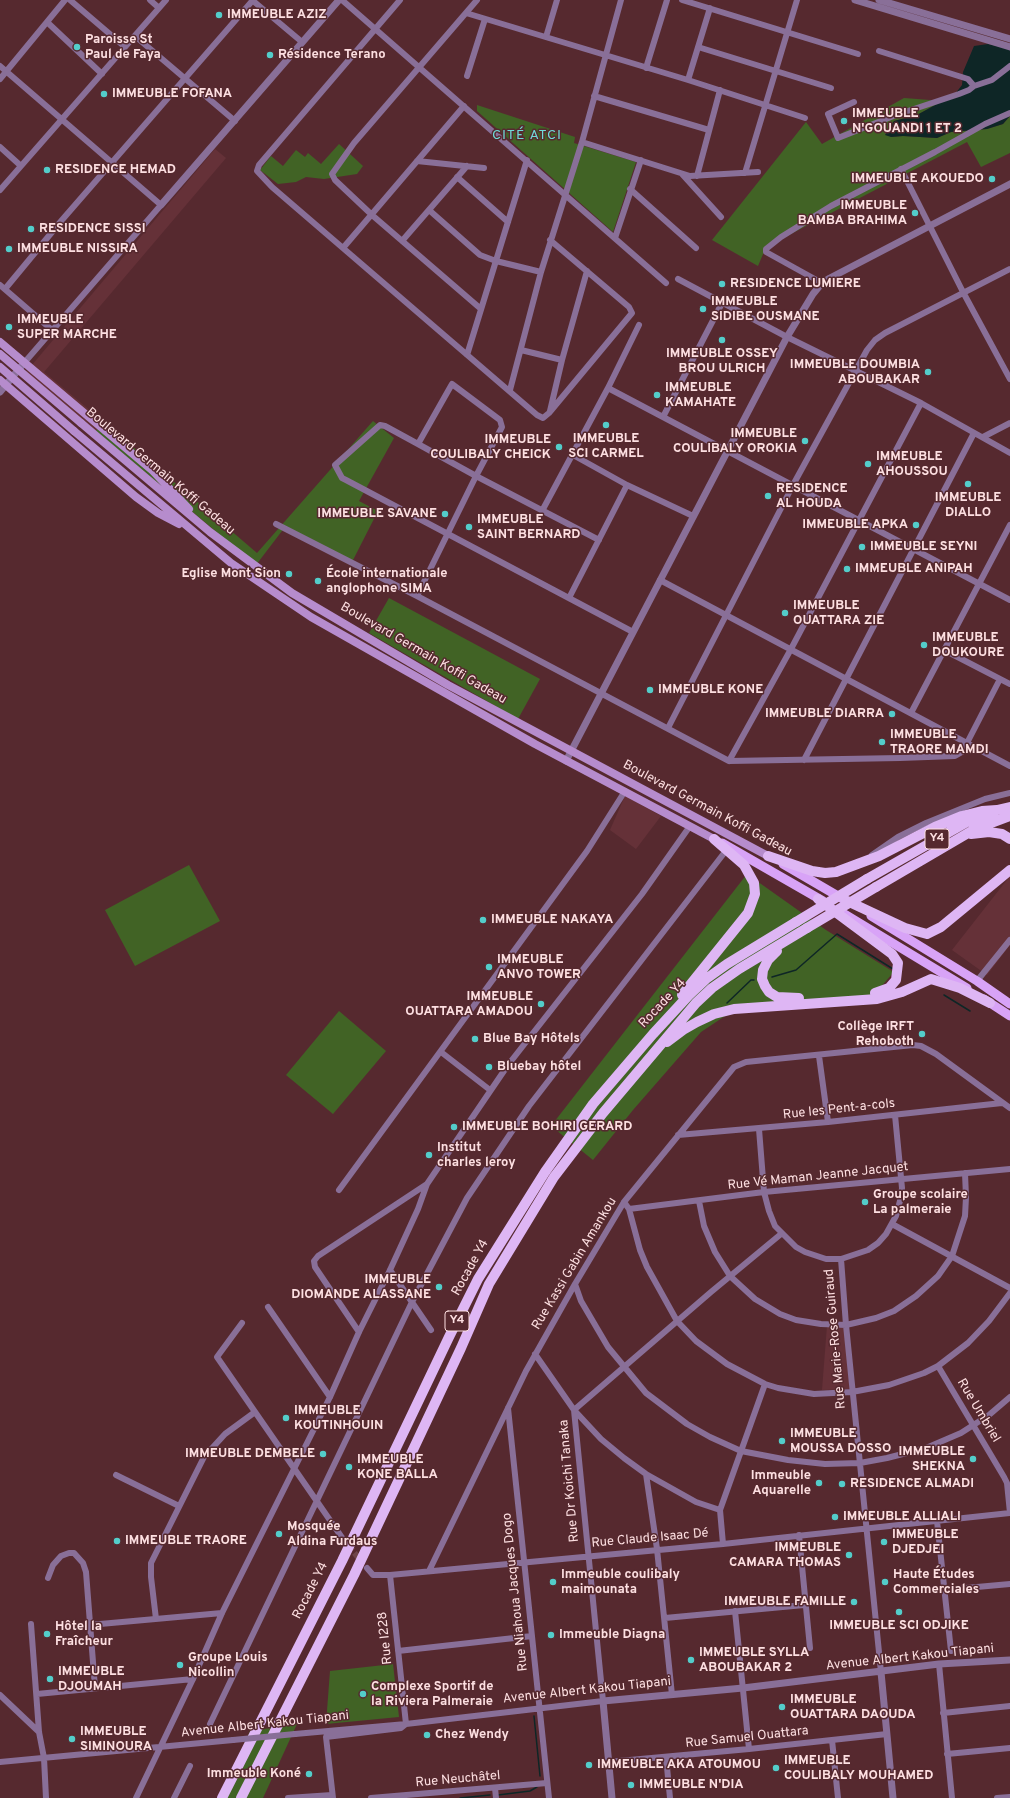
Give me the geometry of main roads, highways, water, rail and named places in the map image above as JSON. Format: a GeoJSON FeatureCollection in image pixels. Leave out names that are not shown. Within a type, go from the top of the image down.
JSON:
{"type":"FeatureCollection","features":[{"type":"Feature","properties":{"kind":"highway","name":"Y4"},"geometry":{"type":"LineString","coordinates":[[997,810],[1010,807]]}},
{"type":"Feature","properties":{"kind":"highway"},"geometry":{"type":"LineString","coordinates":[[768,856],[812,871],[825,873],[846,869],[879,856],[935,827],[962,816],[997,810]]}},
{"type":"Feature","properties":{"kind":"highway","name":"Rocade Y4"},"geometry":{"type":"LineString","coordinates":[[222,1798],[342,1560],[478,1279],[526,1201],[565,1142],[593,1104],[653,1034],[706,979],[727,964],[867,880],[967,822],[997,810]]}},
{"type":"Feature","properties":{"kind":"highway","name":"Y4"},"geometry":{"type":"LineString","coordinates":[[954,840],[975,829],[1010,816]]}},
{"type":"Feature","properties":{"kind":"highway"},"geometry":{"type":"LineString","coordinates":[[954,840],[971,834],[989,832],[1002,834],[1010,839]]}},
{"type":"Feature","properties":{"kind":"highway"},"geometry":{"type":"LineString","coordinates":[[653,1034],[686,989],[752,906],[755,894],[754,883],[750,875],[744,865],[728,848],[714,839]]}},
{"type":"Feature","properties":{"kind":"highway","name":"Rocade Y4"},"geometry":{"type":"LineString","coordinates":[[241,1798],[357,1568],[461,1348],[489,1284],[554,1177],[680,1020],[712,988],[739,969],[954,840]]}},
{"type":"Feature","properties":{"kind":"highway"},"geometry":{"type":"LineString","coordinates":[[844,900],[905,928],[927,934],[941,927],[1010,870]]}},
{"type":"Feature","properties":{"kind":"highway"},"geometry":{"type":"LineString","coordinates":[[792,937],[768,960],[763,970],[762,979],[764,986],[769,992],[777,997],[788,999],[879,993],[889,988],[896,980],[898,963],[892,954],[818,898]]}},
{"type":"Feature","properties":{"kind":"highway"},"geometry":{"type":"LineString","coordinates":[[644,1064],[682,1030],[714,1014],[734,1009],[877,999],[902,992],[931,979],[960,988],[990,1003]]}},
{"type":"Feature","properties":{"kind":"main road"},"geometry":{"type":"LineString","coordinates":[[0,342],[153,472],[174,492],[210,532]]}},
{"type":"Feature","properties":{"kind":"main road","name":"Boulevard Germain Koffi Gadeau"},"geometry":{"type":"LineString","coordinates":[[0,354],[210,532],[275,582],[317,609],[448,685],[768,856],[844,900]]}},
{"type":"Feature","properties":{"kind":"main road","name":"Boulevard Germain Koffi Gadeau"},"geometry":{"type":"LineString","coordinates":[[0,367],[203,540],[244,572],[311,617],[566,761],[714,839]]}},
{"type":"Feature","properties":{"kind":"main road"},"geometry":{"type":"LineString","coordinates":[[3,382],[136,497],[203,540]]}},
{"type":"Feature","properties":{"kind":"main road","name":"Boulevard Germain Koffi Gadeau"},"geometry":{"type":"LineString","coordinates":[[728,848],[818,898]]}},
{"type":"Feature","properties":{"kind":"main road"},"geometry":{"type":"LineString","coordinates":[[818,898],[938,969],[1010,1016]]}},
{"type":"Feature","properties":{"kind":"main road"},"geometry":{"type":"LineString","coordinates":[[844,900],[977,981],[1010,1004]]}},
{"type":"Feature","properties":{"kind":"water"},"geometry":{"type":"Polygon","coordinates":[[[988,44],[1010,49],[1010,116],[1003,124],[987,129],[951,132],[937,138],[903,136],[891,137],[885,135],[894,121],[917,115],[955,94],[962,85],[963,72],[974,46],[988,44]]]}},
{"type":"Feature","properties":{"kind":"waterway"},"geometry":{"type":"LineString","coordinates":[[772,977],[796,970],[837,934],[893,969]]}},
{"type":"Feature","properties":{"kind":"waterway"},"geometry":{"type":"LineString","coordinates":[[727,1003],[751,980],[754,980]]}},
{"type":"Feature","properties":{"kind":"waterway"},"geometry":{"type":"LineString","coordinates":[[944,995],[970,1011]]}},
{"type":"Feature","properties":{"kind":"waterway"},"geometry":{"type":"LineString","coordinates":[[534,1716],[540,1776]]}},
{"type":"Feature","properties":{"kind":"waterway"},"geometry":{"type":"LineString","coordinates":[[498,1795],[530,1791],[537,1787]]}},
{"type":"Feature","properties":{"kind":"waterway"},"geometry":{"type":"LineString","coordinates":[[460,1798],[490,1795]]}},
{"type":"Feature","properties":{"kind":"tunnel"},"geometry":{"type":"LineString","coordinates":[[343,1539],[362,1562]]}},
{"type":"Feature","properties":{"kind":"place","name":"IMMEUBLE AZIZ"},"geometry":{"type":"Point","coordinates":[219,15]}},
{"type":"Feature","properties":{"kind":"place","name":"Paroisse St Paul de Faya"},"geometry":{"type":"Point","coordinates":[77,47]}},
{"type":"Feature","properties":{"kind":"place","name":"Résidence Terano"},"geometry":{"type":"Point","coordinates":[270,55]}},
{"type":"Feature","properties":{"kind":"place","name":"IMMEUBLE FOFANA"},"geometry":{"type":"Point","coordinates":[104,94]}},
{"type":"Feature","properties":{"kind":"place","name":"IMMEUBLE N'GOUANDI 1 ET 2"},"geometry":{"type":"Point","coordinates":[844,121]}},
{"type":"Feature","properties":{"kind":"place","name":"RESIDENCE HEMAD"},"geometry":{"type":"Point","coordinates":[47,170]}},
{"type":"Feature","properties":{"kind":"place","name":"IMMEUBLE AKOUEDO"},"geometry":{"type":"Point","coordinates":[992,179]}},
{"type":"Feature","properties":{"kind":"place","name":"IMMEUBLE BAMBA BRAHIMA"},"geometry":{"type":"Point","coordinates":[915,213]}},
{"type":"Feature","properties":{"kind":"place","name":"RESIDENCE SISSI"},"geometry":{"type":"Point","coordinates":[31,229]}},
{"type":"Feature","properties":{"kind":"place","name":"IMMEUBLE NISSIRA"},"geometry":{"type":"Point","coordinates":[9,249]}},
{"type":"Feature","properties":{"kind":"place","name":"RESIDENCE LUMIERE"},"geometry":{"type":"Point","coordinates":[722,284]}},
{"type":"Feature","properties":{"kind":"place","name":"IMMEUBLE SIDIBE OUSMANE"},"geometry":{"type":"Point","coordinates":[703,309]}},
{"type":"Feature","properties":{"kind":"place","name":"IMMEUBLE SUPER MARCHE"},"geometry":{"type":"Point","coordinates":[9,327]}},
{"type":"Feature","properties":{"kind":"place","name":"IMMEUBLE OSSEY BROU ULRICH"},"geometry":{"type":"Point","coordinates":[722,340]}},
{"type":"Feature","properties":{"kind":"place","name":"IMMEUBLE DOUMBIA ABOUBAKAR"},"geometry":{"type":"Point","coordinates":[928,372]}},
{"type":"Feature","properties":{"kind":"place","name":"IMMEUBLE KAMAHATE"},"geometry":{"type":"Point","coordinates":[657,395]}},
{"type":"Feature","properties":{"kind":"place","name":"IMMEUBLE SCI CARMEL"},"geometry":{"type":"Point","coordinates":[606,425]}},
{"type":"Feature","properties":{"kind":"place","name":"IMMEUBLE COULIBALY OROKIA"},"geometry":{"type":"Point","coordinates":[805,441]}},
{"type":"Feature","properties":{"kind":"place","name":"IMMEUBLE COULIBALY CHEICK"},"geometry":{"type":"Point","coordinates":[559,447]}},
{"type":"Feature","properties":{"kind":"place","name":"IMMEUBLE AHOUSSOU"},"geometry":{"type":"Point","coordinates":[868,464]}},
{"type":"Feature","properties":{"kind":"place","name":"IMMEUBLE DIALLO"},"geometry":{"type":"Point","coordinates":[968,484]}},
{"type":"Feature","properties":{"kind":"place","name":"RESIDENCE AL HOUDA"},"geometry":{"type":"Point","coordinates":[768,496]}},
{"type":"Feature","properties":{"kind":"place","name":"IMMEUBLE SAVANE"},"geometry":{"type":"Point","coordinates":[445,514]}},
{"type":"Feature","properties":{"kind":"place","name":"IMMEUBLE APKA"},"geometry":{"type":"Point","coordinates":[916,525]}},
{"type":"Feature","properties":{"kind":"place","name":"IMMEUBLE SAINT BERNARD"},"geometry":{"type":"Point","coordinates":[469,527]}},
{"type":"Feature","properties":{"kind":"place","name":"IMMEUBLE SEYNI"},"geometry":{"type":"Point","coordinates":[862,547]}},
{"type":"Feature","properties":{"kind":"place","name":"IMMEUBLE ANIPAH"},"geometry":{"type":"Point","coordinates":[847,569]}},
{"type":"Feature","properties":{"kind":"place","name":"Eglise Mont Sion"},"geometry":{"type":"Point","coordinates":[289,574]}},
{"type":"Feature","properties":{"kind":"place","name":"École internationale anglophone SIMA"},"geometry":{"type":"Point","coordinates":[318,581]}},
{"type":"Feature","properties":{"kind":"place","name":"IMMEUBLE OUATTARA ZIE"},"geometry":{"type":"Point","coordinates":[785,613]}},
{"type":"Feature","properties":{"kind":"place","name":"IMMEUBLE DOUKOURE"},"geometry":{"type":"Point","coordinates":[924,645]}},
{"type":"Feature","properties":{"kind":"place","name":"IMMEUBLE KONE"},"geometry":{"type":"Point","coordinates":[650,690]}},
{"type":"Feature","properties":{"kind":"place","name":"IMMEUBLE DIARRA"},"geometry":{"type":"Point","coordinates":[892,714]}},
{"type":"Feature","properties":{"kind":"place","name":"IMMEUBLE TRAORE MAMDI"},"geometry":{"type":"Point","coordinates":[882,742]}},
{"type":"Feature","properties":{"kind":"place","name":"IMMEUBLE NAKAYA"},"geometry":{"type":"Point","coordinates":[483,920]}},
{"type":"Feature","properties":{"kind":"place","name":"IMMEUBLE ANVO TOWER"},"geometry":{"type":"Point","coordinates":[489,967]}},
{"type":"Feature","properties":{"kind":"place","name":"IMMEUBLE OUATTARA AMADOU"},"geometry":{"type":"Point","coordinates":[541,1004]}},
{"type":"Feature","properties":{"kind":"place","name":"Collège IRFT Rehoboth"},"geometry":{"type":"Point","coordinates":[922,1034]}},
{"type":"Feature","properties":{"kind":"place","name":"Blue Bay Hôtels"},"geometry":{"type":"Point","coordinates":[475,1039]}},
{"type":"Feature","properties":{"kind":"place","name":"Bluebay hôtel"},"geometry":{"type":"Point","coordinates":[489,1067]}},
{"type":"Feature","properties":{"kind":"place","name":"IMMEUBLE BOHIRI GERARD"},"geometry":{"type":"Point","coordinates":[454,1127]}},
{"type":"Feature","properties":{"kind":"place","name":"Institut charles leroy"},"geometry":{"type":"Point","coordinates":[429,1155]}},
{"type":"Feature","properties":{"kind":"place","name":"Groupe scolaire La palmeraie"},"geometry":{"type":"Point","coordinates":[865,1202]}},
{"type":"Feature","properties":{"kind":"place","name":"IMMEUBLE DIOMANDE ALASSANE"},"geometry":{"type":"Point","coordinates":[439,1287]}},
{"type":"Feature","properties":{"kind":"place","name":"IMMEUBLE KOUTINHOUIN"},"geometry":{"type":"Point","coordinates":[286,1418]}},
{"type":"Feature","properties":{"kind":"place","name":"IMMEUBLE MOUSSA DOSSO"},"geometry":{"type":"Point","coordinates":[782,1441]}},
{"type":"Feature","properties":{"kind":"place","name":"IMMEUBLE DEMBELE"},"geometry":{"type":"Point","coordinates":[323,1454]}},
{"type":"Feature","properties":{"kind":"place","name":"IMMEUBLE SHEKNA"},"geometry":{"type":"Point","coordinates":[973,1459]}},
{"type":"Feature","properties":{"kind":"place","name":"IMMEUBLE KONE BALLA"},"geometry":{"type":"Point","coordinates":[349,1467]}},
{"type":"Feature","properties":{"kind":"place","name":"Immeuble Aquarelle"},"geometry":{"type":"Point","coordinates":[819,1483]}},
{"type":"Feature","properties":{"kind":"place","name":"RESIDENCE ALMADI"},"geometry":{"type":"Point","coordinates":[842,1484]}},
{"type":"Feature","properties":{"kind":"place","name":"IMMEUBLE ALLIALI"},"geometry":{"type":"Point","coordinates":[835,1517]}},
{"type":"Feature","properties":{"kind":"place","name":"Mosquée Aldina Furdaus"},"geometry":{"type":"Point","coordinates":[279,1534]}},
{"type":"Feature","properties":{"kind":"place","name":"IMMEUBLE TRAORE"},"geometry":{"type":"Point","coordinates":[117,1541]}},
{"type":"Feature","properties":{"kind":"place","name":"IMMEUBLE DJEDJEI"},"geometry":{"type":"Point","coordinates":[884,1542]}},
{"type":"Feature","properties":{"kind":"place","name":"IMMEUBLE CAMARA THOMAS"},"geometry":{"type":"Point","coordinates":[849,1555]}},
{"type":"Feature","properties":{"kind":"place","name":"Immeuble coulibaly maimounata"},"geometry":{"type":"Point","coordinates":[553,1582]}},
{"type":"Feature","properties":{"kind":"place","name":"Haute Études Commerciales"},"geometry":{"type":"Point","coordinates":[885,1582]}},
{"type":"Feature","properties":{"kind":"place","name":"IMMEUBLE FAMILLE"},"geometry":{"type":"Point","coordinates":[854,1602]}},
{"type":"Feature","properties":{"kind":"place","name":"IMMEUBLE SCI ODJIKE"},"geometry":{"type":"Point","coordinates":[899,1612]}},
{"type":"Feature","properties":{"kind":"place","name":"Hôtel la Fraîcheur"},"geometry":{"type":"Point","coordinates":[47,1634]}},
{"type":"Feature","properties":{"kind":"place","name":"Immeuble Diagna"},"geometry":{"type":"Point","coordinates":[551,1635]}},
{"type":"Feature","properties":{"kind":"place","name":"IMMEUBLE SYLLA ABOUBAKAR 2"},"geometry":{"type":"Point","coordinates":[691,1660]}},
{"type":"Feature","properties":{"kind":"place","name":"Groupe Louis Nicollin"},"geometry":{"type":"Point","coordinates":[180,1665]}},
{"type":"Feature","properties":{"kind":"place","name":"IMMEUBLE DJOUMAH"},"geometry":{"type":"Point","coordinates":[50,1679]}},
{"type":"Feature","properties":{"kind":"place","name":"Complexe Sportif de la Riviera Palmeraie"},"geometry":{"type":"Point","coordinates":[363,1694]}},
{"type":"Feature","properties":{"kind":"place","name":"IMMEUBLE OUATTARA DAOUDA"},"geometry":{"type":"Point","coordinates":[782,1707]}},
{"type":"Feature","properties":{"kind":"place","name":"Chez Wendy"},"geometry":{"type":"Point","coordinates":[427,1735]}},
{"type":"Feature","properties":{"kind":"place","name":"IMMEUBLE SIMINOURA"},"geometry":{"type":"Point","coordinates":[72,1739]}},
{"type":"Feature","properties":{"kind":"place","name":"IMMEUBLE AKA ATOUMOU"},"geometry":{"type":"Point","coordinates":[589,1765]}},
{"type":"Feature","properties":{"kind":"place","name":"IMMEUBLE COULIBALY MOUHAMED"},"geometry":{"type":"Point","coordinates":[776,1768]}},
{"type":"Feature","properties":{"kind":"place","name":"Immeuble Koné"},"geometry":{"type":"Point","coordinates":[309,1774]}},
{"type":"Feature","properties":{"kind":"place","name":"IMMEUBLE N'DIA"},"geometry":{"type":"Point","coordinates":[631,1785]}},
{"type":"Feature","properties":{"kind":"district","name":"CITÉ ATCI"},"geometry":{"type":"Point","coordinates":[527,136]}}]}
